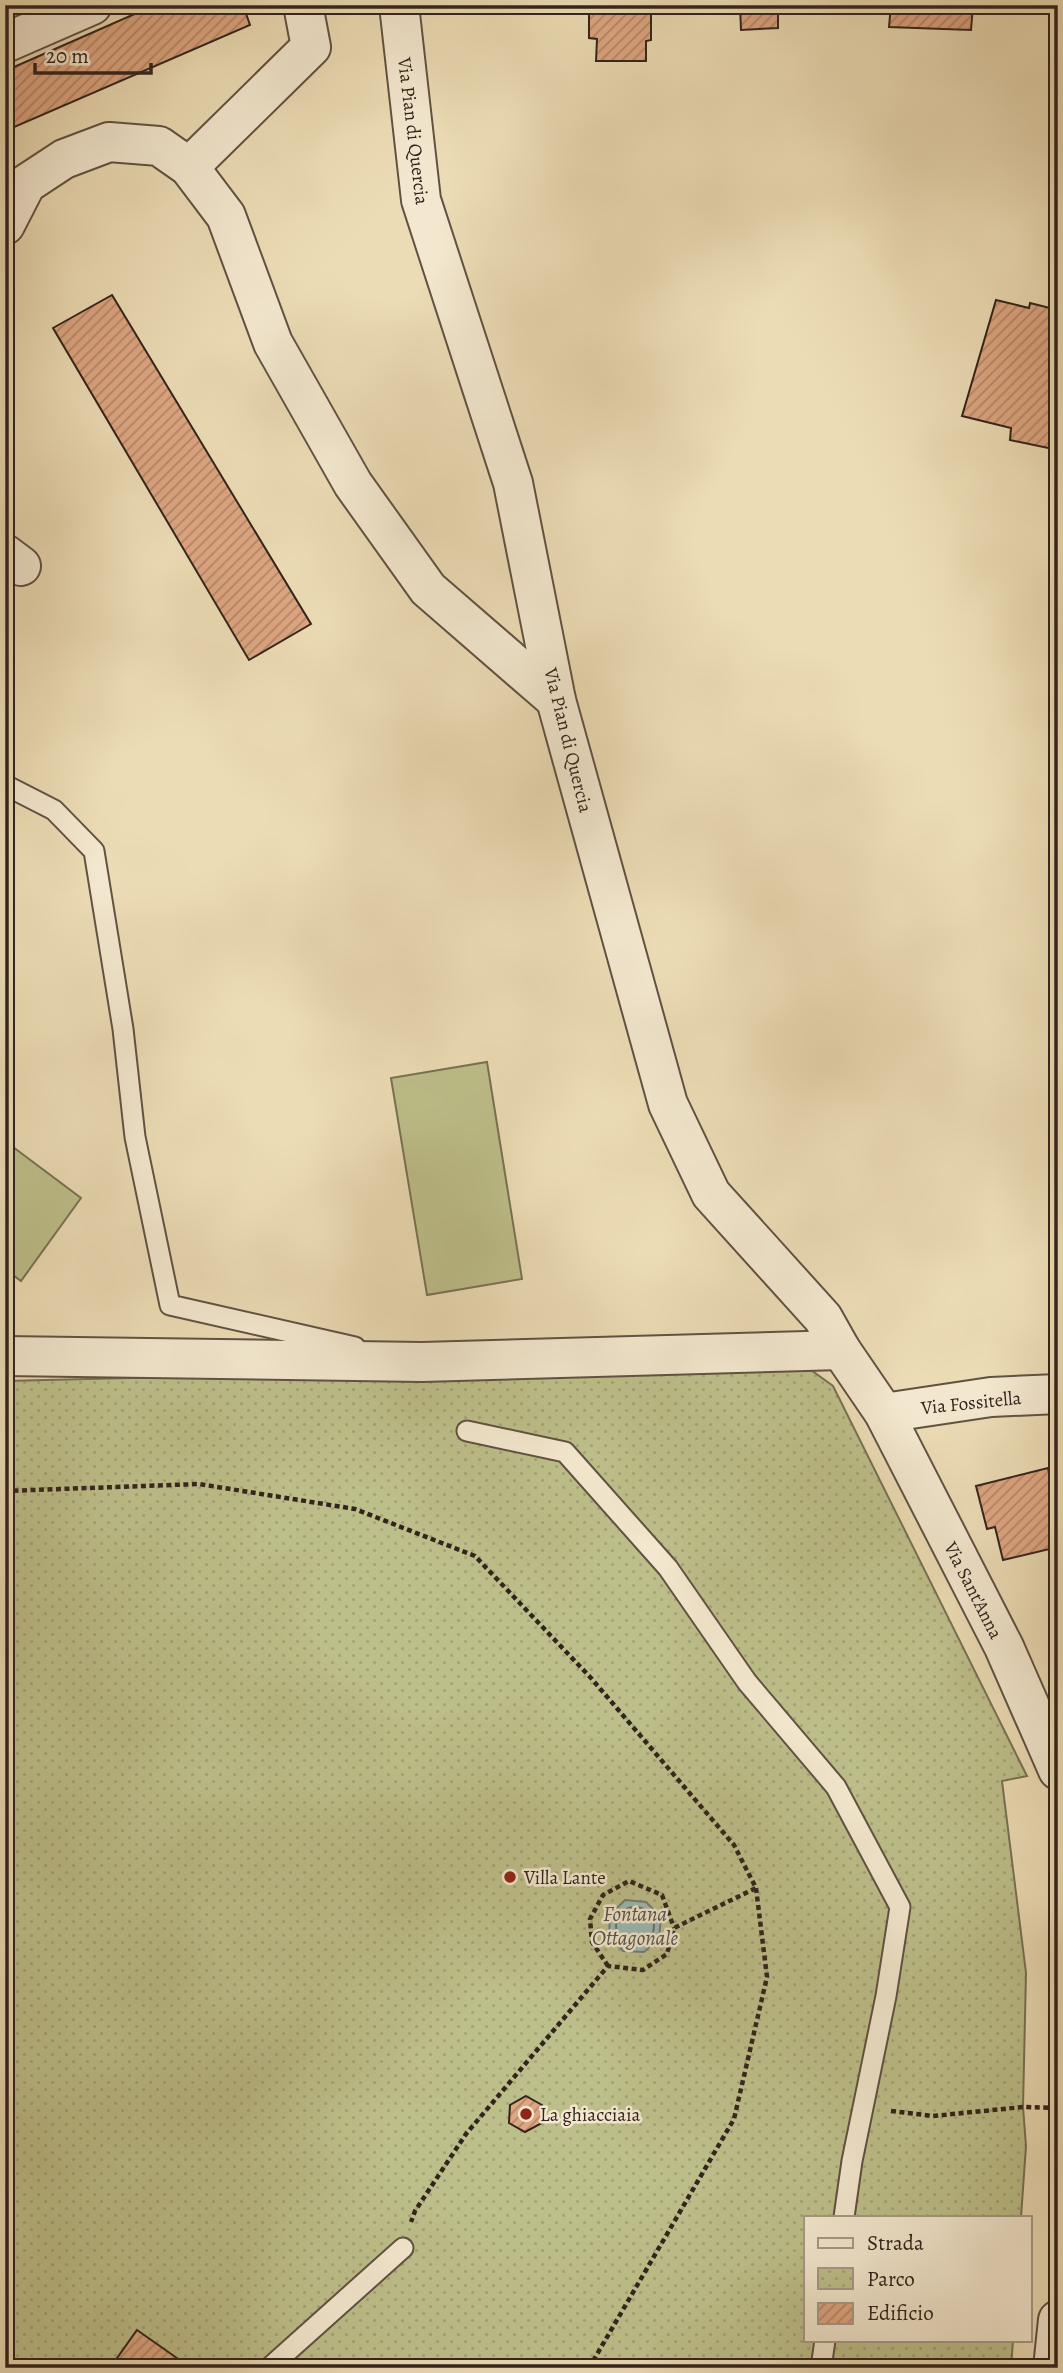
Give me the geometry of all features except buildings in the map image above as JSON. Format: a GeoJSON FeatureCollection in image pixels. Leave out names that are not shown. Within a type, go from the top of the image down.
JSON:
{"type":"FeatureCollection","features":[{"type":"Feature","properties":{"kind":"street"},"geometry":{"type":"LineString","coordinates":[[5,43],[92,5]]}},
{"type":"Feature","properties":{"kind":"street"},"geometry":{"type":"LineString","coordinates":[[280,5],[311,47]]}},
{"type":"Feature","properties":{"kind":"street"},"geometry":{"type":"LineString","coordinates":[[303,5],[311,47]]}},
{"type":"Feature","properties":{"kind":"street","name":"Via Pian di Quercia"},"geometry":{"type":"LineString","coordinates":[[399,5],[421,200],[513,483],[556,699],[668,1104],[710,1194],[823,1318],[841,1350],[884,1413]]}},
{"type":"Feature","properties":{"kind":"street"},"geometry":{"type":"LineString","coordinates":[[190,167],[311,47]]}},
{"type":"Feature","properties":{"kind":"street"},"geometry":{"type":"LineString","coordinates":[[5,225],[26,184],[64,159],[109,142],[159,146],[190,167],[226,216],[273,343],[353,484],[428,589],[556,699]]}},
{"type":"Feature","properties":{"kind":"street"},"geometry":{"type":"LineString","coordinates":[[5,1356],[422,1362],[841,1350]]}},
{"type":"Feature","properties":{"kind":"street","name":"Via Fossitella"},"geometry":{"type":"LineString","coordinates":[[884,1413],[991,1398],[1058,1394]]}},
{"type":"Feature","properties":{"kind":"street","name":"Via Sant'Anna"},"geometry":{"type":"LineString","coordinates":[[884,1413],[1003,1647],[1058,1770]]}},
{"type":"Feature","properties":{"kind":"street"},"geometry":{"type":"LineString","coordinates":[[1053,2368],[1058,2320]]}},
{"type":"Feature","properties":{"kind":"lane"},"geometry":{"type":"LineString","coordinates":[[5,785],[54,810],[94,851],[123,1029],[135,1138],[170,1305],[422,1362]]}},
{"type":"Feature","properties":{"kind":"lane"},"geometry":{"type":"LineString","coordinates":[[467,1431],[565,1452],[668,1568],[747,1682],[836,1787],[900,1907],[844,2216]]}},
{"type":"Feature","properties":{"kind":"lane"},"geometry":{"type":"LineString","coordinates":[[270,2368],[403,2248]]}},
{"type":"Feature","properties":{"kind":"lane"},"geometry":{"type":"LineString","coordinates":[[821,2368],[825,2342]]}},
{"type":"Feature","properties":{"kind":"path"},"geometry":{"type":"LineString","coordinates":[[5,1491],[200,1484],[355,1508],[475,1556],[591,1678],[733,1845],[756,1888],[767,1977],[734,2119],[589,2368]]}},
{"type":"Feature","properties":{"kind":"path"},"geometry":{"type":"LineString","coordinates":[[629,1881],[662,1895],[674,1928],[667,1954],[643,1970],[608,1966],[592,1942],[590,1919],[603,1895],[629,1881]]}},
{"type":"Feature","properties":{"kind":"path"},"geometry":{"type":"LineString","coordinates":[[674,1928],[756,1888]]}},
{"type":"Feature","properties":{"kind":"path"},"geometry":{"type":"LineString","coordinates":[[403,2248],[415,2211],[466,2134],[608,1966]]}},
{"type":"Feature","properties":{"kind":"path"},"geometry":{"type":"LineString","coordinates":[[887,2111],[933,2116],[1023,2107],[1058,2108]]}},
{"type":"Feature","properties":{"kind":"green space"},"geometry":{"type":"Polygon","coordinates":[[[487,1062],[522,1279],[427,1295],[391,1078],[487,1062]]]}},
{"type":"Feature","properties":{"kind":"green space"},"geometry":{"type":"Polygon","coordinates":[[[5,1141],[81,1198],[21,1281],[5,1269],[5,1141]]]}},
{"type":"Feature","properties":{"kind":"green space","name":"Villa Lante"},"geometry":{"type":"Polygon","coordinates":[[[800,1362],[833,1386],[1027,1776],[1002,1781],[1026,1973],[1023,2107],[1026,2146],[1021,2216],[804,2216],[804,2342],[1013,2342],[1011,2368],[5,2368],[5,1381],[800,1362]]]}},
{"type":"Feature","properties":{"kind":"water","name":"Fontana Ottagonale"},"geometry":{"type":"Polygon","coordinates":[[[625,1900],[646,1902],[661,1917],[659,1938],[644,1952],[623,1951],[609,1936],[610,1915],[625,1900]]]}},
{"type":"Feature","properties":{"kind":"place","name":"Villa Lante"},"geometry":{"type":"Point","coordinates":[510,1877]}},
{"type":"Feature","properties":{"kind":"place","name":"La ghiacciaia"},"geometry":{"type":"Point","coordinates":[526,2114]}}]}
